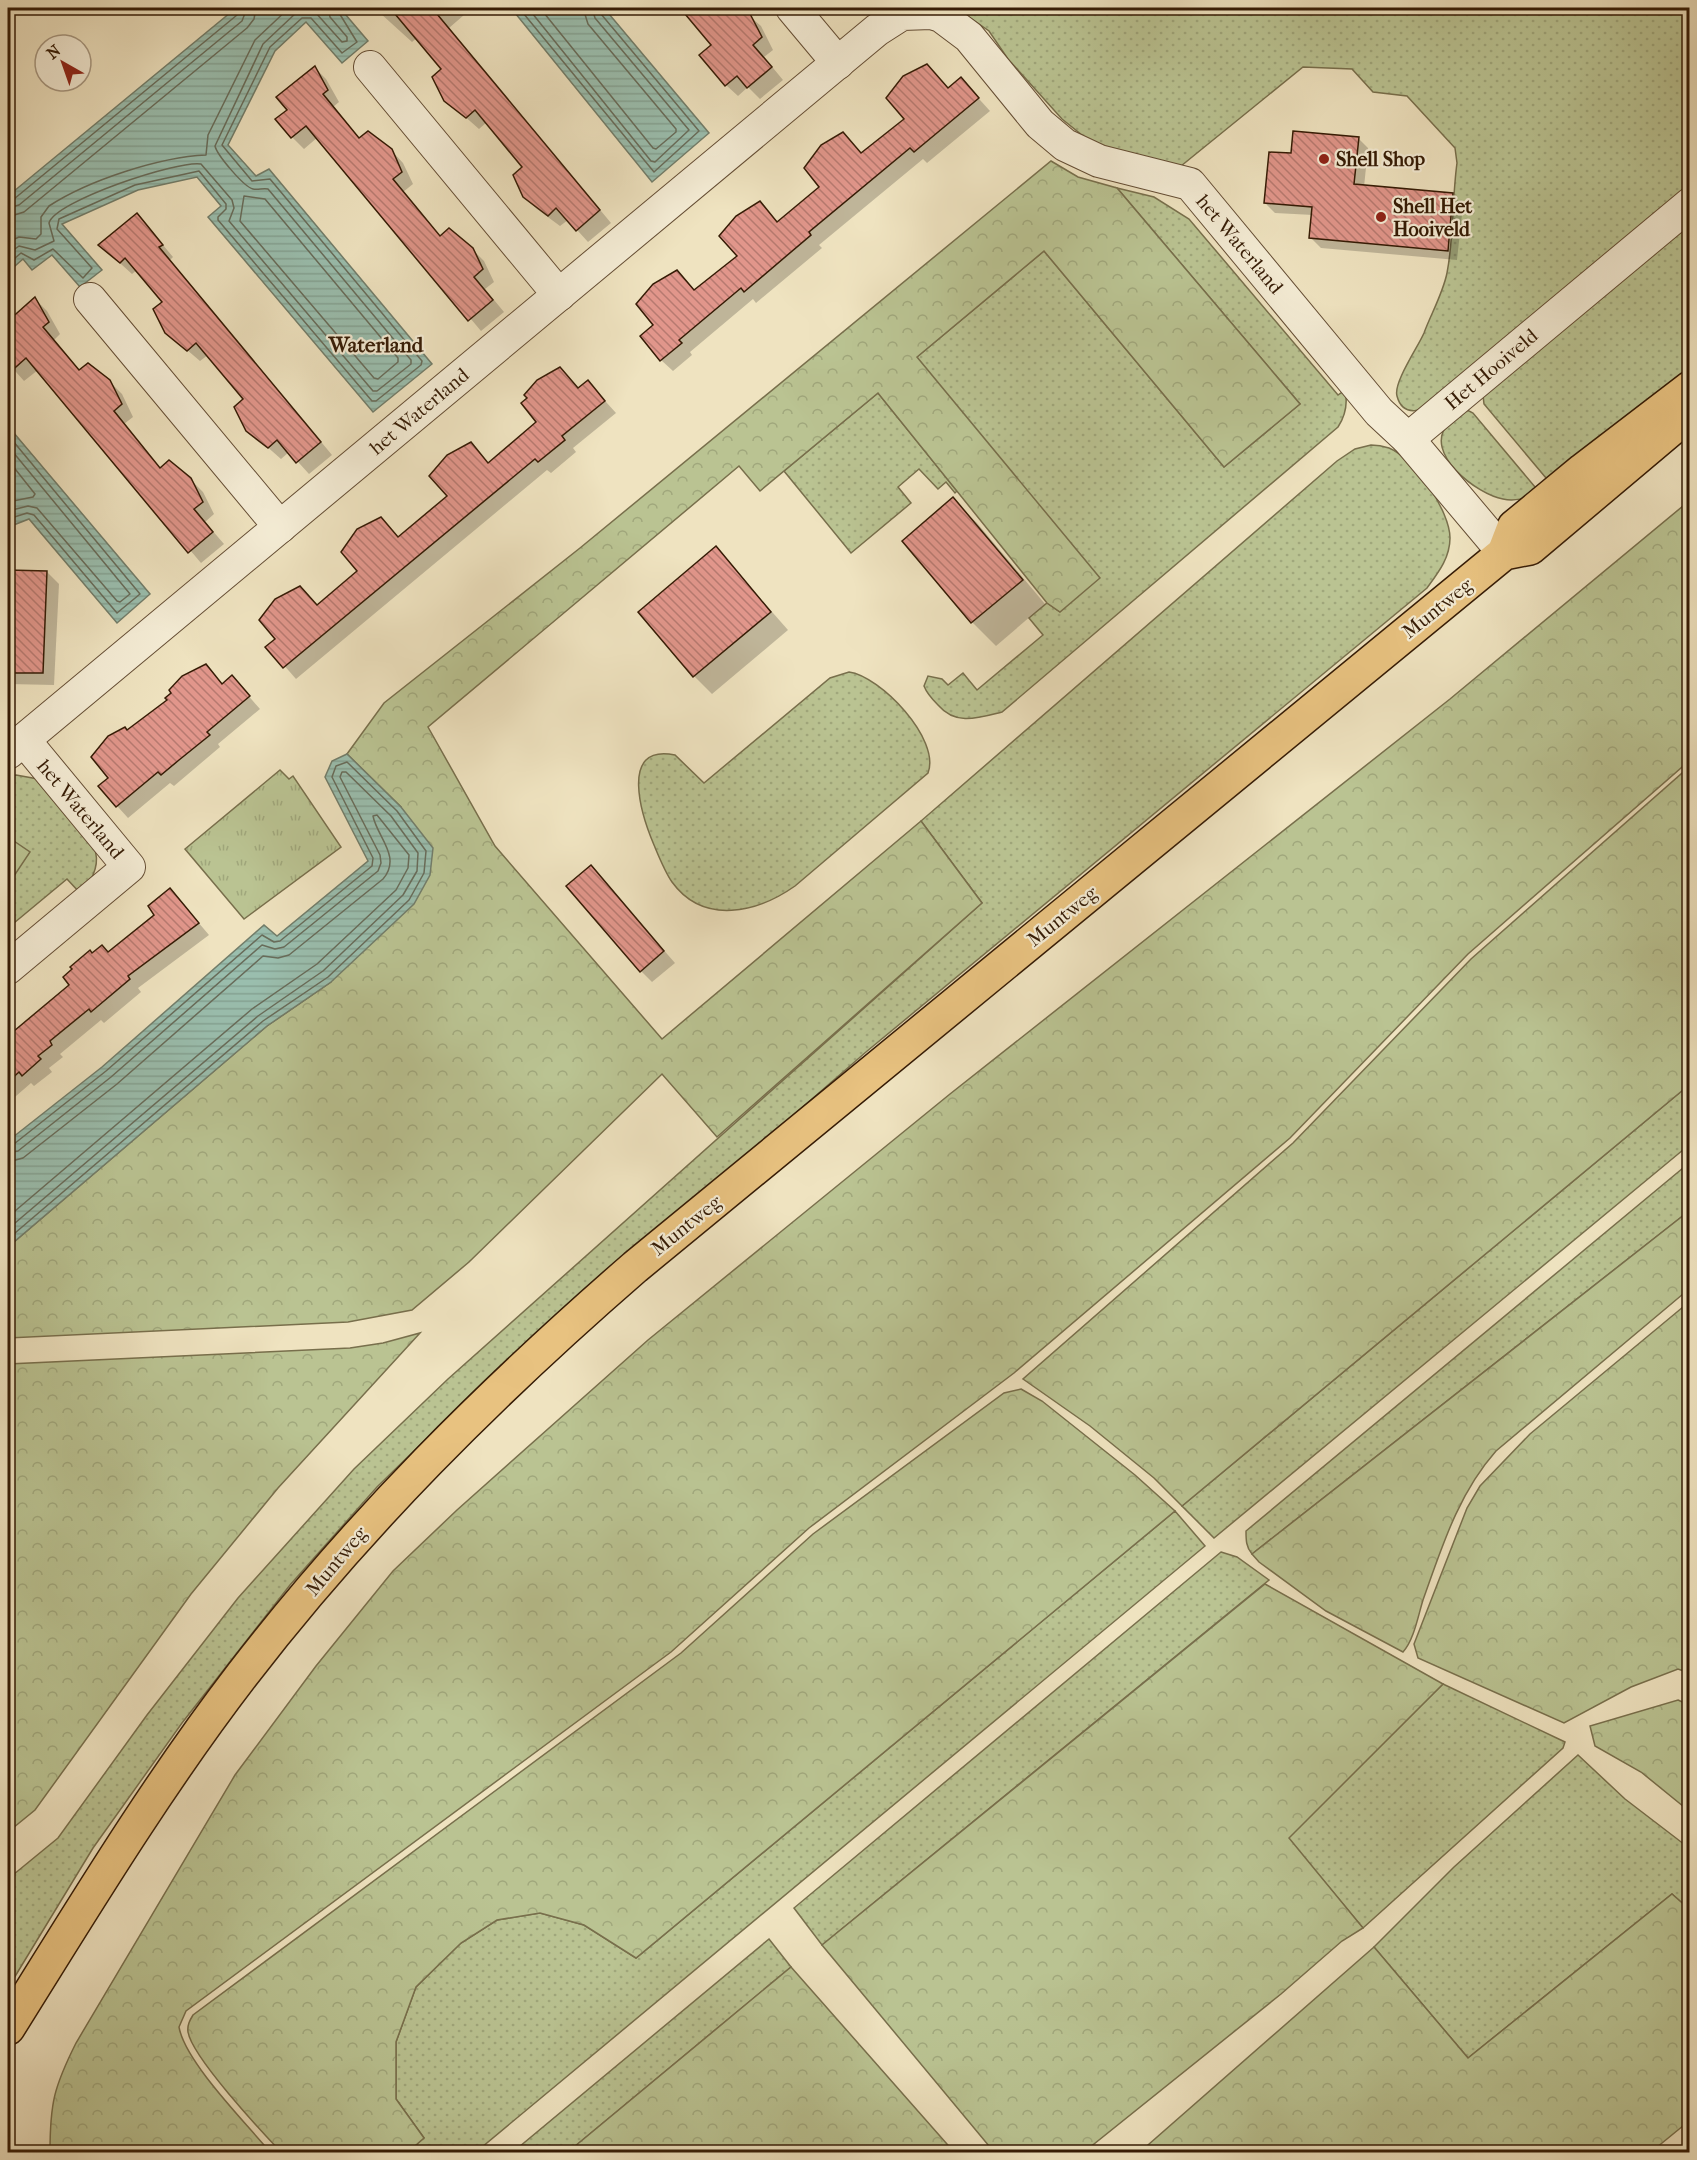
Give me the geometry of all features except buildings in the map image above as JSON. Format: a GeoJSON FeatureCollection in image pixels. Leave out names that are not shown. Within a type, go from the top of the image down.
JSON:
{"type":"FeatureCollection","features":[{"type":"Feature","properties":{"kind":"main road","name":"Muntweg"},"geometry":{"type":"LineString","coordinates":[[1504,553],[1514,527],[1689,388]]}},
{"type":"Feature","properties":{"kind":"main road","name":"Muntweg"},"geometry":{"type":"LineString","coordinates":[[8,2028],[141,1815],[241,1677],[358,1534],[473,1413],[559,1333],[635,1267],[1504,553],[1530,548],[1689,413]]}},
{"type":"Feature","properties":{"kind":"street"},"geometry":{"type":"LineString","coordinates":[[792,8],[838,63]]}},
{"type":"Feature","properties":{"kind":"street","name":"het Waterland"},"geometry":{"type":"LineString","coordinates":[[8,968],[129,867],[16,746],[877,30],[902,14],[931,13],[952,22],[969,37],[1040,124],[1065,145],[1099,161],[1190,184],[1379,412],[1408,439]]}},
{"type":"Feature","properties":{"kind":"street"},"geometry":{"type":"LineString","coordinates":[[370,68],[559,295]]}},
{"type":"Feature","properties":{"kind":"street","name":"Het Hooiveld"},"geometry":{"type":"LineString","coordinates":[[1408,439],[1689,204]]}},
{"type":"Feature","properties":{"kind":"street"},"geometry":{"type":"LineString","coordinates":[[90,299],[280,527]]}},
{"type":"Feature","properties":{"kind":"street"},"geometry":{"type":"LineString","coordinates":[[1408,439],[1504,553]]}},
{"type":"Feature","properties":{"kind":"green space"},"geometry":{"type":"Polygon","coordinates":[[[956,8],[1689,8],[1689,189],[1438,402],[1420,410],[1409,410],[1400,403],[1397,390],[1402,374],[1424,333],[1445,281],[1451,246],[1457,163],[1455,148],[1407,96],[1373,92],[1352,69],[1303,67],[1181,166],[1092,143],[1062,119],[1008,59],[989,31],[956,8]]]}},
{"type":"Feature","properties":{"kind":"green space"},"geometry":{"type":"Polygon","coordinates":[[[1051,161],[1078,177],[1117,188],[1300,404],[1224,467],[1044,251],[917,357],[1100,578],[1060,612],[1047,603],[878,393],[760,491],[739,466],[428,727],[495,846],[662,1039],[921,821],[982,903],[717,1137],[662,1074],[469,1262],[412,1310],[348,1322],[8,1338],[8,1247],[267,1026],[331,982],[401,807],[347,754],[384,703],[580,548],[1051,161]]]}},
{"type":"Feature","properties":{"kind":"green space"},"geometry":{"type":"Polygon","coordinates":[[[1117,188],[1154,197],[1189,219],[1338,395],[1345,390],[1345,414],[1338,427],[1002,712],[968,719],[952,716],[945,712],[927,692],[924,686],[928,676],[942,679],[948,685],[963,673],[977,690],[1043,635],[1029,618],[1047,603],[1060,612],[917,357],[1044,251],[1224,467],[1300,404],[1117,188]]]}},
{"type":"Feature","properties":{"kind":"green space"},"geometry":{"type":"Polygon","coordinates":[[[1689,219],[1689,373],[1551,484],[1484,404],[1483,395],[1689,219]]]}},
{"type":"Feature","properties":{"kind":"green space"},"geometry":{"type":"Polygon","coordinates":[[[878,393],[957,491],[955,493],[946,482],[938,489],[919,469],[898,487],[911,503],[851,553],[784,471],[878,393]]]}},
{"type":"Feature","properties":{"kind":"green space"},"geometry":{"type":"Polygon","coordinates":[[[1467,410],[1473,413],[1540,493],[1518,499],[1503,499],[1480,490],[1456,471],[1442,447],[1442,435],[1454,418],[1467,410]]]}},
{"type":"Feature","properties":{"kind":"green space"},"geometry":{"type":"Polygon","coordinates":[[[1371,445],[1389,448],[1409,462],[1429,487],[1444,514],[1450,538],[1448,552],[1443,565],[1427,588],[866,1052],[465,1401],[377,1487],[290,1585],[182,1723],[93,1848],[8,1988],[8,1879],[58,1838],[147,1715],[238,1598],[354,1469],[448,1379],[982,903],[921,821],[1337,461],[1355,449],[1371,445]]]}},
{"type":"Feature","properties":{"kind":"green space"},"geometry":{"type":"Polygon","coordinates":[[[1689,501],[1689,761],[1468,954],[1290,1138],[1014,1373],[809,1528],[671,1652],[186,2011],[179,2027],[193,2057],[204,2075],[270,2152],[50,2152],[52,2108],[58,2084],[76,2043],[235,1775],[316,1666],[393,1571],[457,1510],[648,1340],[950,1094],[1450,699],[1689,501]]]}},
{"type":"Feature","properties":{"kind":"green space"},"geometry":{"type":"Polygon","coordinates":[[[849,672],[862,676],[876,685],[905,711],[926,743],[930,759],[928,773],[795,886],[765,903],[732,910],[715,909],[700,905],[685,896],[667,874],[644,818],[639,786],[640,771],[646,760],[657,754],[675,755],[704,783],[830,678],[849,672]]]}},
{"type":"Feature","properties":{"kind":"green space"},"geometry":{"type":"Polygon","coordinates":[[[1689,767],[1689,1085],[1182,1506],[1154,1478],[1090,1426],[1023,1379],[1293,1143],[1471,959],[1689,767]]]}},
{"type":"Feature","properties":{"kind":"green space"},"geometry":{"type":"Polygon","coordinates":[[[280,770],[289,779],[293,776],[341,847],[244,919],[185,849],[280,770]]]}},
{"type":"Feature","properties":{"kind":"green space"},"geometry":{"type":"Polygon","coordinates":[[[16,775],[38,779],[77,823],[94,847],[96,866],[81,894],[67,879],[8,928],[8,777],[16,775]]]}},
{"type":"Feature","properties":{"kind":"green space"},"geometry":{"type":"Polygon","coordinates":[[[8,837],[30,852],[8,885],[8,837]]]}},
{"type":"Feature","properties":{"kind":"green space"},"geometry":{"type":"Polygon","coordinates":[[[1689,1085],[1689,1145],[1214,1538],[1182,1506],[1689,1085]]]}},
{"type":"Feature","properties":{"kind":"green space"},"geometry":{"type":"Polygon","coordinates":[[[1689,1163],[1689,1211],[1252,1554],[1247,1546],[1246,1531],[1689,1163]]]}},
{"type":"Feature","properties":{"kind":"green space"},"geometry":{"type":"Polygon","coordinates":[[[1689,1211],[1689,1289],[1496,1451],[1471,1485],[1452,1522],[1413,1634],[1403,1652],[1326,1611],[1259,1562],[1252,1554],[1689,1211]]]}},
{"type":"Feature","properties":{"kind":"green space"},"geometry":{"type":"Polygon","coordinates":[[[1689,1302],[1689,1673],[1678,1669],[1631,1687],[1564,1723],[1418,1658],[1414,1644],[1467,1508],[1480,1486],[1530,1434],[1689,1302]]]}},
{"type":"Feature","properties":{"kind":"green space"},"geometry":{"type":"Polygon","coordinates":[[[420,1333],[278,1488],[191,1594],[35,1810],[8,1832],[8,1364],[350,1348],[383,1343],[420,1333]]]}},
{"type":"Feature","properties":{"kind":"green space"},"geometry":{"type":"Polygon","coordinates":[[[1021,1389],[1042,1401],[1135,1475],[1175,1511],[636,1958],[584,1925],[540,1913],[497,1920],[461,1943],[416,1987],[396,2042],[396,2099],[424,2138],[408,2152],[281,2152],[228,2094],[201,2058],[188,2032],[188,2025],[193,2015],[681,1653],[813,1534],[1004,1393],[1021,1389]]]}},
{"type":"Feature","properties":{"kind":"green space"},"geometry":{"type":"Polygon","coordinates":[[[1175,1511],[1205,1546],[476,2152],[408,2152],[424,2138],[396,2099],[396,2042],[416,1987],[461,1943],[497,1920],[540,1913],[584,1925],[636,1958],[1175,1511]]]}},
{"type":"Feature","properties":{"kind":"green space"},"geometry":{"type":"Polygon","coordinates":[[[1221,1552],[1237,1557],[1269,1580],[822,1945],[794,1908],[1221,1552]]]}},
{"type":"Feature","properties":{"kind":"green space"},"geometry":{"type":"Polygon","coordinates":[[[1265,1584],[1443,1684],[1289,1838],[1363,1928],[1342,1941],[1281,1994],[1084,2152],[994,2152],[822,1945],[1265,1584]]]}},
{"type":"Feature","properties":{"kind":"green space"},"geometry":{"type":"Polygon","coordinates":[[[1443,1684],[1565,1742],[1563,1748],[1363,1928],[1288,1838],[1443,1684]]]}},
{"type":"Feature","properties":{"kind":"green space"},"geometry":{"type":"Polygon","coordinates":[[[1678,1700],[1689,1705],[1689,1811],[1641,1772],[1595,1746],[1590,1726],[1678,1700]]]}},
{"type":"Feature","properties":{"kind":"green space"},"geometry":{"type":"Polygon","coordinates":[[[1578,1755],[1625,1799],[1689,1848],[1689,1909],[1672,1894],[1468,2058],[1374,1947],[1454,1867],[1578,1755]]]}},
{"type":"Feature","properties":{"kind":"green space"},"geometry":{"type":"Polygon","coordinates":[[[1672,1894],[1689,1909],[1689,2121],[1651,2152],[1140,2152],[1374,1947],[1468,2058],[1672,1894]]]}},
{"type":"Feature","properties":{"kind":"green space"},"geometry":{"type":"Polygon","coordinates":[[[769,1939],[791,1967],[568,2152],[513,2152],[769,1939]]]}},
{"type":"Feature","properties":{"kind":"green space"},"geometry":{"type":"Polygon","coordinates":[[[791,1967],[954,2152],[568,2152],[791,1967]]]}},
{"type":"Feature","properties":{"kind":"green space"},"geometry":{"type":"Polygon","coordinates":[[[14,2053],[13,2152],[8,2152],[8,2065],[14,2053]]]}},
{"type":"Feature","properties":{"kind":"water"},"geometry":{"type":"Polygon","coordinates":[[[236,8],[340,8],[368,41],[342,63],[306,22],[275,51],[228,145],[256,176],[269,169],[432,364],[373,412],[208,217],[221,206],[197,177],[138,190],[62,224],[102,270],[80,287],[52,255],[32,270],[23,259],[8,272],[8,196],[236,8]]]}},
{"type":"Feature","properties":{"kind":"water"},"geometry":{"type":"Polygon","coordinates":[[[511,8],[604,8],[709,133],[652,182],[511,8]]]}},
{"type":"Feature","properties":{"kind":"water"},"geometry":{"type":"Polygon","coordinates":[[[8,426],[150,594],[117,623],[29,519],[11,526],[8,522],[8,426]]]}},
{"type":"Feature","properties":{"kind":"water"},"geometry":{"type":"Polygon","coordinates":[[[347,754],[401,807],[433,848],[430,875],[414,904],[331,982],[267,1026],[8,1247],[8,1141],[102,1067],[264,925],[277,936],[368,861],[325,777],[332,761],[347,754]]]}},
{"type":"Feature","properties":{"kind":"place","name":"Shell Shop"},"geometry":{"type":"Point","coordinates":[1324,159]}},
{"type":"Feature","properties":{"kind":"place","name":"Shell Het Hooiveld"},"geometry":{"type":"Point","coordinates":[1381,217]}},
{"type":"Feature","properties":{"kind":"district","name":"Waterland"},"geometry":{"type":"Point","coordinates":[376,345]}}]}
